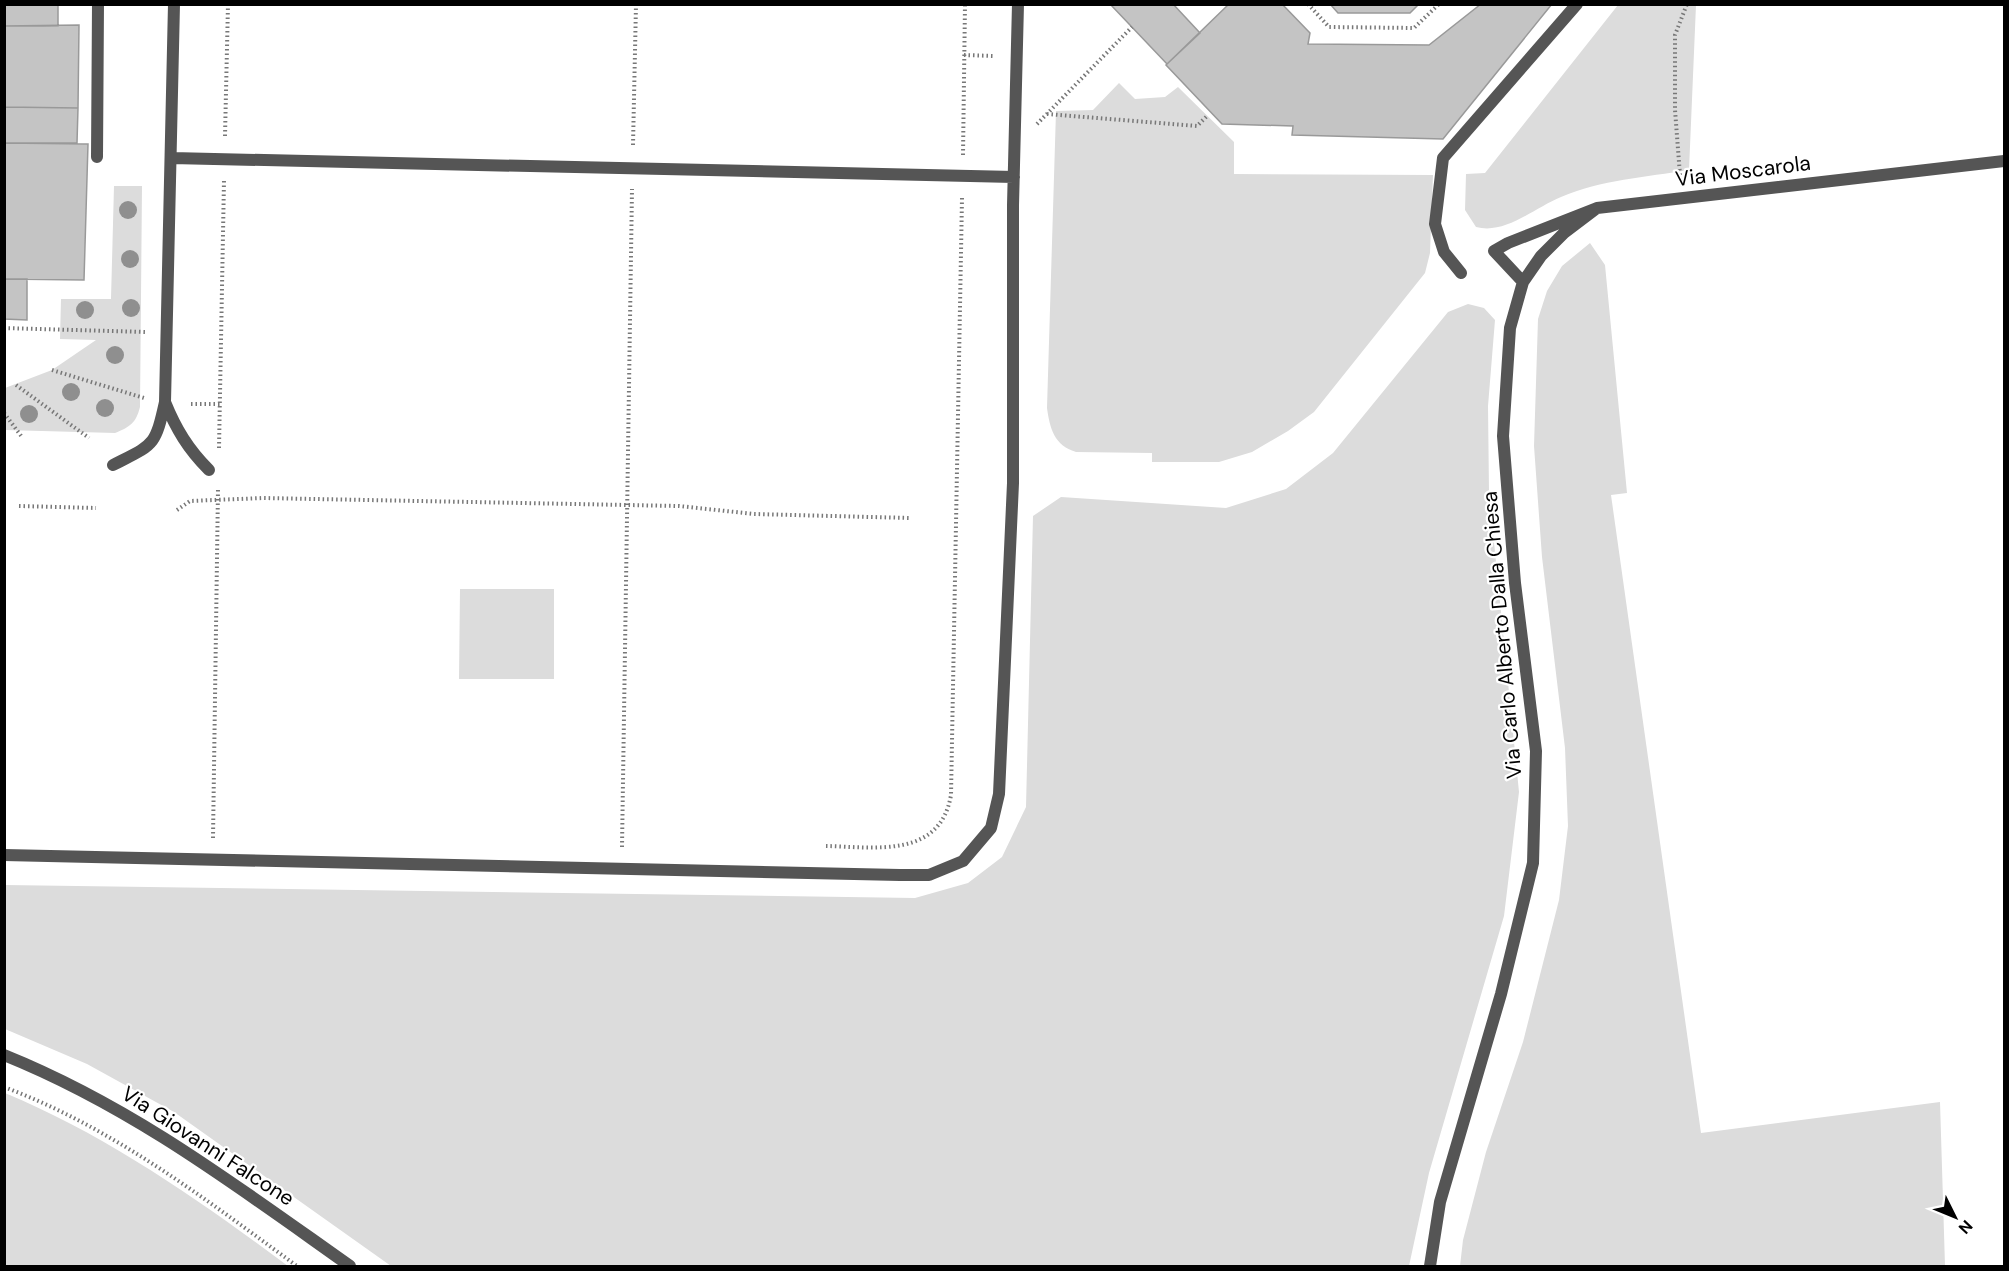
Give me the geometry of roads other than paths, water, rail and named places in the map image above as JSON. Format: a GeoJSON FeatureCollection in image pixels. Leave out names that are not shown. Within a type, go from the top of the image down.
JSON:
{"type":"FeatureCollection","features":[{"type":"Feature","properties":{"kind":"street"},"geometry":{"type":"LineString","coordinates":[[97,157],[98,4]]}},
{"type":"Feature","properties":{"kind":"street"},"geometry":{"type":"LineString","coordinates":[[113,465],[142,450],[158,436],[165,402],[174,4]]}},
{"type":"Feature","properties":{"kind":"street"},"geometry":{"type":"LineString","coordinates":[[4,855],[929,875],[963,861],[991,828],[999,794],[1013,483],[1014,177],[1018,4]]}},
{"type":"Feature","properties":{"kind":"street"},"geometry":{"type":"LineString","coordinates":[[1461,273],[1443,252],[1435,224],[1443,158],[1577,4]]}},
{"type":"Feature","properties":{"kind":"street"},"geometry":{"type":"LineString","coordinates":[[172,158],[1014,177]]}},
{"type":"Feature","properties":{"kind":"street","name":"Via Moscarola"},"geometry":{"type":"LineString","coordinates":[[1523,282],[1494,251],[1508,243],[1597,208],[2004,161]]}},
{"type":"Feature","properties":{"kind":"street","name":"Via Carlo Alberto Dalla Chiesa"},"geometry":{"type":"LineString","coordinates":[[1431,1265],[1440,1202],[1502,994],[1533,863],[1536,751],[1515,583],[1503,436],[1510,328],[1523,282],[1541,256],[1564,233],[1597,208]]}},
{"type":"Feature","properties":{"kind":"street"},"geometry":{"type":"LineString","coordinates":[[165,402],[178,432],[193,454],[209,470]]}},
{"type":"Feature","properties":{"kind":"street","name":"Via Giovanni Falcone"},"geometry":{"type":"LineString","coordinates":[[4,1054],[56,1075],[149,1126],[350,1266]]}}]}
